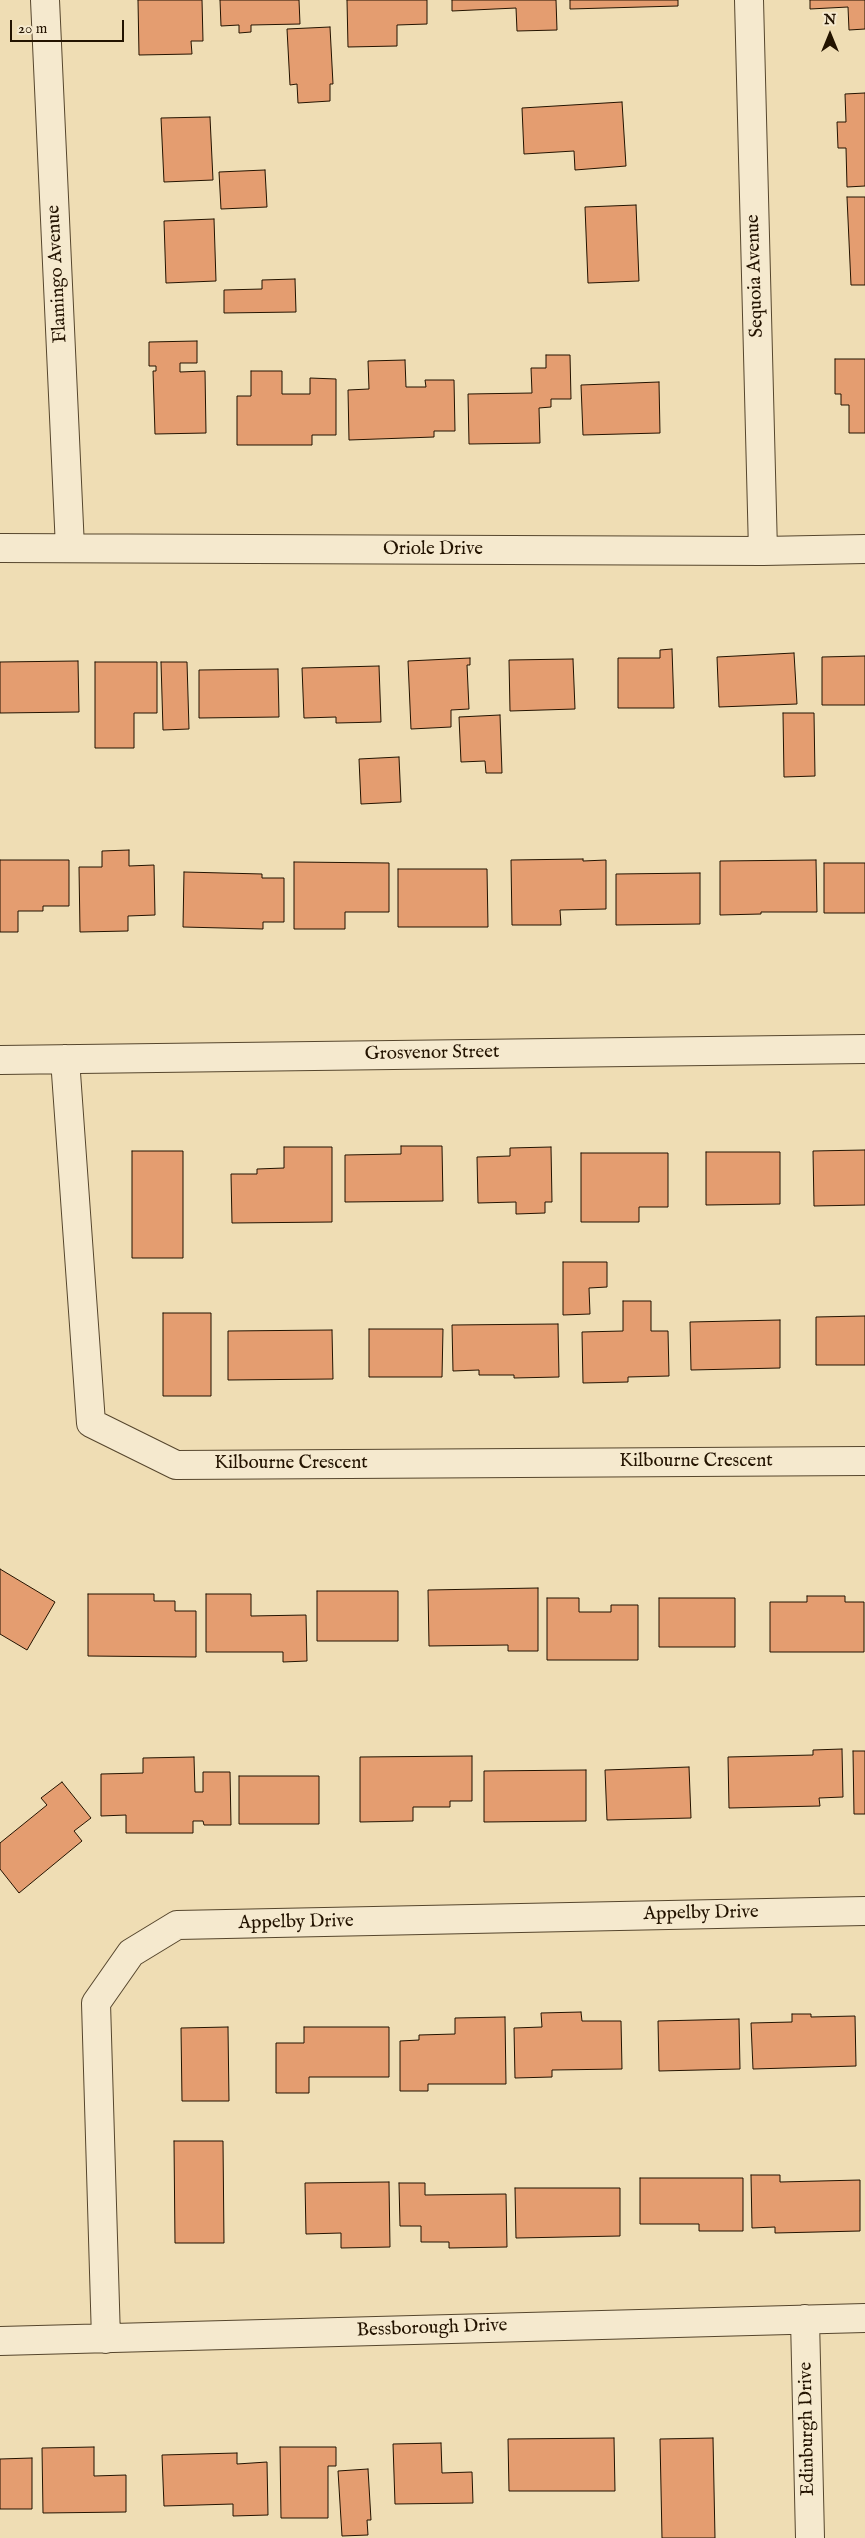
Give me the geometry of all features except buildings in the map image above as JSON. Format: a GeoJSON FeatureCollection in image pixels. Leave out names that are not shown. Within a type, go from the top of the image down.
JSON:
{"type":"FeatureCollection","features":[{"type":"Feature","properties":{"kind":"street","name":"Flamingo Avenue"},"geometry":{"type":"LineString","coordinates":[[46,0],[70,548]]}},
{"type":"Feature","properties":{"kind":"street","name":"Sequoia Avenue"},"geometry":{"type":"LineString","coordinates":[[749,0],[763,551]]}},
{"type":"Feature","properties":{"kind":"street","name":"Oriole Drive"},"geometry":{"type":"LineString","coordinates":[[0,548],[763,551],[865,549]]}},
{"type":"Feature","properties":{"kind":"street","name":"Grosvenor Street"},"geometry":{"type":"LineString","coordinates":[[0,1060],[865,1049]]}},
{"type":"Feature","properties":{"kind":"street","name":"Kilbourne Crescent"},"geometry":{"type":"LineString","coordinates":[[65,1059],[91,1423],[176,1465],[865,1462]]}},
{"type":"Feature","properties":{"kind":"street","name":"Appelby Drive"},"geometry":{"type":"LineString","coordinates":[[106,2339],[96,2003],[131,1952],[177,1925],[865,1911]]}},
{"type":"Feature","properties":{"kind":"street","name":"Bessborough Drive"},"geometry":{"type":"LineString","coordinates":[[0,2342],[865,2318]]}},
{"type":"Feature","properties":{"kind":"street","name":"Edinburgh Drive"},"geometry":{"type":"LineString","coordinates":[[805,2319],[810,2538]]}}]}
